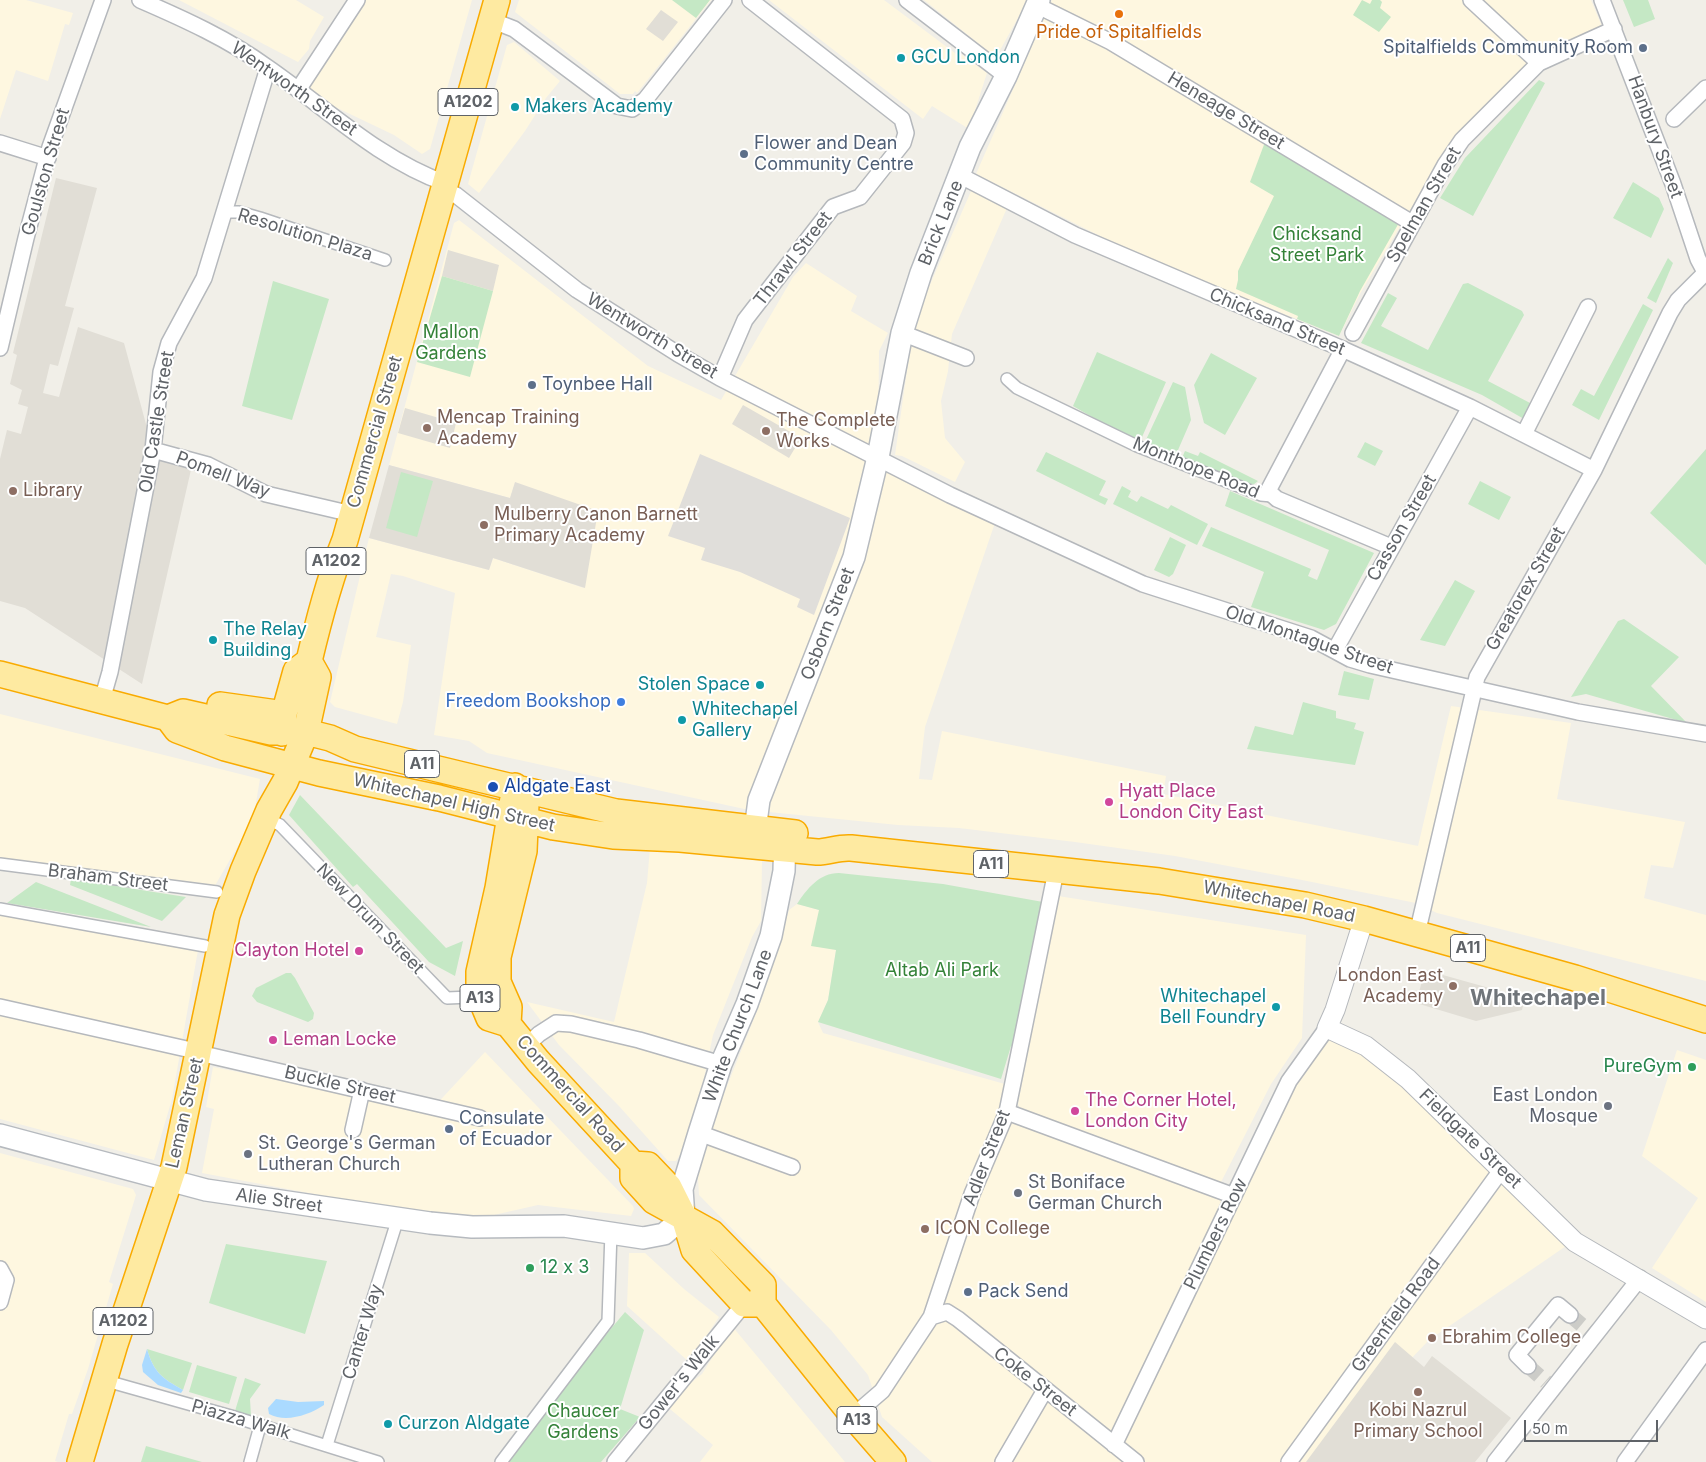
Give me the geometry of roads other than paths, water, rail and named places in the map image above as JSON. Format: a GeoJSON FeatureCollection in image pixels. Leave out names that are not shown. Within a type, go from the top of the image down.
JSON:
{"type":"FeatureCollection","features":[{"type":"Feature","properties":{"kind":"highway","name":"Commercial Street"},"geometry":{"type":"LineString","coordinates":[[292,739],[318,677],[309,661],[331,575],[352,514],[494,10]]}},
{"type":"Feature","properties":{"kind":"highway","name":"Whitechapel High Street"},"geometry":{"type":"LineString","coordinates":[[0,674],[168,718],[183,712],[197,714],[220,705],[292,739],[439,798],[553,827],[613,836],[680,838],[754,837]]}},
{"type":"Feature","properties":{"kind":"highway","name":"Whitechapel High Street"},"geometry":{"type":"LineString","coordinates":[[168,718],[177,730],[207,742],[330,738],[355,748],[633,816],[754,837]]}},
{"type":"Feature","properties":{"kind":"highway","name":"Leman Street"},"geometry":{"type":"LineString","coordinates":[[80,1462],[104,1380],[169,1182],[200,1052],[218,954],[231,900],[269,810],[285,782],[292,739]]}},
{"type":"Feature","properties":{"kind":"highway","name":"Commercial Road"},"geometry":{"type":"LineString","coordinates":[[521,788],[518,818],[524,851],[498,957],[498,982],[509,1007],[508,1024],[633,1164],[633,1178],[654,1201],[712,1233],[763,1285],[753,1304],[893,1462]]}},
{"type":"Feature","properties":{"kind":"highway","name":"Whitechapel Road"},"geometry":{"type":"LineString","coordinates":[[754,837],[785,841],[829,838],[839,847],[1159,881],[1327,909],[1575,978],[1706,1020]]}},
{"type":"Feature","properties":{"kind":"main road","name":"Brick Lane"},"geometry":{"type":"LineString","coordinates":[[878,457],[902,333],[930,245],[970,147],[1006,76],[1037,3]]}},
{"type":"Feature","properties":{"kind":"main road","name":"Osborn Street"},"geometry":{"type":"LineString","coordinates":[[754,837],[759,800],[854,557],[878,457]]}},
{"type":"Feature","properties":{"kind":"main road","name":"White Church Lane"},"geometry":{"type":"LineString","coordinates":[[684,1217],[682,1189],[698,1133],[771,936],[779,903],[785,841]]}},
{"type":"Feature","properties":{"kind":"main road","name":"Alie Street"},"geometry":{"type":"LineString","coordinates":[[0,1135],[169,1182],[206,1190],[398,1218],[472,1226],[564,1226],[642,1238],[664,1234],[684,1217]]}},
{"type":"Feature","properties":{"kind":"street","name":"Goulston Street"},"geometry":{"type":"LineString","coordinates":[[0,348],[48,158],[103,0]]}},
{"type":"Feature","properties":{"kind":"street","name":"Wentworth Street"},"geometry":{"type":"LineString","coordinates":[[140,0],[233,44],[376,147],[456,195],[577,290],[678,354],[720,378],[878,457]]}},
{"type":"Feature","properties":{"kind":"street"},"geometry":{"type":"LineString","coordinates":[[298,90],[357,0]]}},
{"type":"Feature","properties":{"kind":"street"},"geometry":{"type":"LineString","coordinates":[[494,10],[514,29],[617,106],[632,109],[645,100],[724,0]]}},
{"type":"Feature","properties":{"kind":"street","name":"Thrawl Street"},"geometry":{"type":"LineString","coordinates":[[720,378],[745,320],[833,207],[860,197],[903,143],[906,133],[902,119],[750,0]]}},
{"type":"Feature","properties":{"kind":"street"},"geometry":{"type":"LineString","coordinates":[[907,0],[1006,76]]}},
{"type":"Feature","properties":{"kind":"street"},"geometry":{"type":"LineString","coordinates":[[1471,0],[1539,63]]}},
{"type":"Feature","properties":{"kind":"street","name":"Hanbury Street"},"geometry":{"type":"LineString","coordinates":[[1602,0],[1649,119],[1705,273]]}},
{"type":"Feature","properties":{"kind":"street","name":"Heneage Street"},"geometry":{"type":"LineString","coordinates":[[1037,3],[1111,42],[1412,223]]}},
{"type":"Feature","properties":{"kind":"street","name":"Spelman Street"},"geometry":{"type":"LineString","coordinates":[[1353,333],[1444,166],[1462,140],[1539,63],[1614,29]]}},
{"type":"Feature","properties":{"kind":"street","name":"Old Castle Street"},"geometry":{"type":"LineString","coordinates":[[102,700],[110,672],[153,450],[161,372],[169,343],[204,278],[268,68]]}},
{"type":"Feature","properties":{"kind":"street"},"geometry":{"type":"LineString","coordinates":[[1674,119],[1706,88]]}},
{"type":"Feature","properties":{"kind":"street"},"geometry":{"type":"LineString","coordinates":[[0,143],[48,158]]}},
{"type":"Feature","properties":{"kind":"street","name":"Chicksand Street"},"geometry":{"type":"LineString","coordinates":[[960,175],[1075,235],[1343,349],[1470,407],[1594,470]]}},
{"type":"Feature","properties":{"kind":"street","name":"Resolution Plaza"},"geometry":{"type":"LineString","coordinates":[[225,212],[239,212],[260,218],[385,260]]}},
{"type":"Feature","properties":{"kind":"street","name":"Greatorex Street"},"geometry":{"type":"LineString","coordinates":[[1417,934],[1477,677],[1492,647],[1594,470],[1670,313],[1678,300],[1705,273]]}},
{"type":"Feature","properties":{"kind":"street"},"geometry":{"type":"LineString","coordinates":[[1524,434],[1588,307]]}},
{"type":"Feature","properties":{"kind":"street"},"geometry":{"type":"LineString","coordinates":[[902,333],[966,358]]}},
{"type":"Feature","properties":{"kind":"street"},"geometry":{"type":"LineString","coordinates":[[1272,496],[1268,488],[1343,349]]}},
{"type":"Feature","properties":{"kind":"street","name":"Monthope Road"},"geometry":{"type":"LineString","coordinates":[[1007,379],[1017,388],[1137,446],[1261,495],[1272,496],[1391,547]]}},
{"type":"Feature","properties":{"kind":"street","name":"Casson Street"},"geometry":{"type":"LineString","coordinates":[[1335,650],[1470,407]]}},
{"type":"Feature","properties":{"kind":"street","name":"Pomell Way"},"geometry":{"type":"LineString","coordinates":[[153,450],[208,465],[266,494],[352,514]]}},
{"type":"Feature","properties":{"kind":"street","name":"Old Montague Street"},"geometry":{"type":"LineString","coordinates":[[878,457],[950,495],[1143,584],[1311,638],[1350,659],[1578,712],[1706,734]]}},
{"type":"Feature","properties":{"kind":"street","name":"New Drum Street"},"geometry":{"type":"LineString","coordinates":[[276,823],[447,998],[471,997]]}},
{"type":"Feature","properties":{"kind":"street","name":"Braham Street"},"geometry":{"type":"LineString","coordinates":[[0,864],[217,892]]}},
{"type":"Feature","properties":{"kind":"street","name":"Adler Street"},"geometry":{"type":"LineString","coordinates":[[853,1416],[882,1391],[931,1317],[972,1194],[1007,1112],[1056,871]]}},
{"type":"Feature","properties":{"kind":"street"},"geometry":{"type":"LineString","coordinates":[[0,909],[205,946]]}},
{"type":"Feature","properties":{"kind":"street"},"geometry":{"type":"LineString","coordinates":[[1327,1028],[1335,1010],[1364,919]]}},
{"type":"Feature","properties":{"kind":"street","name":"Buckle Street"},"geometry":{"type":"LineString","coordinates":[[0,1007],[480,1118]]}},
{"type":"Feature","properties":{"kind":"street"},"geometry":{"type":"LineString","coordinates":[[526,1046],[539,1034],[556,1023],[571,1024],[639,1040],[722,1064]]}},
{"type":"Feature","properties":{"kind":"street","name":"Fieldgate Street"},"geometry":{"type":"LineString","coordinates":[[1327,1028],[1366,1046],[1408,1079],[1575,1242],[1640,1278],[1706,1319]]}},
{"type":"Feature","properties":{"kind":"street","name":"Plumbers Row"},"geometry":{"type":"LineString","coordinates":[[1114,1445],[1289,1081],[1327,1028]]}},
{"type":"Feature","properties":{"kind":"street"},"geometry":{"type":"LineString","coordinates":[[353,1130],[362,1090]]}},
{"type":"Feature","properties":{"kind":"street"},"geometry":{"type":"LineString","coordinates":[[1007,1112],[1234,1196]]}},
{"type":"Feature","properties":{"kind":"street"},"geometry":{"type":"LineString","coordinates":[[698,1133],[792,1167]]}},
{"type":"Feature","properties":{"kind":"street","name":"Greenfield Road"},"geometry":{"type":"LineString","coordinates":[[1289,1462],[1502,1169]]}},
{"type":"Feature","properties":{"kind":"street","name":"Canter Way"},"geometry":{"type":"LineString","coordinates":[[327,1445],[398,1218]]}},
{"type":"Feature","properties":{"kind":"street"},"geometry":{"type":"LineString","coordinates":[[501,1462],[608,1322],[611,1232]]}},
{"type":"Feature","properties":{"kind":"street"},"geometry":{"type":"LineString","coordinates":[[0,1302],[6,1280],[1,1270]]}},
{"type":"Feature","properties":{"kind":"street"},"geometry":{"type":"LineString","coordinates":[[1495,1462],[1549,1385],[1640,1278]]}},
{"type":"Feature","properties":{"kind":"street","name":"Gower's Walk"},"geometry":{"type":"LineString","coordinates":[[614,1462],[753,1304]]}},
{"type":"Feature","properties":{"kind":"street"},"geometry":{"type":"LineString","coordinates":[[1528,1366],[1517,1355],[1528,1340],[1558,1305],[1570,1315]]}},
{"type":"Feature","properties":{"kind":"street","name":"Coke Street"},"geometry":{"type":"LineString","coordinates":[[931,1317],[947,1312],[1136,1462]]}},
{"type":"Feature","properties":{"kind":"street"},"geometry":{"type":"LineString","coordinates":[[1625,1462],[1706,1350]]}},
{"type":"Feature","properties":{"kind":"street","name":"Piazza Walk"},"geometry":{"type":"LineString","coordinates":[[104,1380],[327,1445],[378,1462]]}},
{"type":"Feature","properties":{"kind":"street"},"geometry":{"type":"LineString","coordinates":[[1003,1462],[1011,1453],[1045,1390]]}},
{"type":"Feature","properties":{"kind":"street"},"geometry":{"type":"LineString","coordinates":[[250,1462],[260,1426]]}},
{"type":"Feature","properties":{"kind":"water"},"geometry":{"type":"Polygon","coordinates":[[[147,1349],[156,1369],[164,1378],[183,1390],[181,1393],[158,1385],[143,1372],[142,1365],[147,1349]]]}},
{"type":"Feature","properties":{"kind":"water"},"geometry":{"type":"Polygon","coordinates":[[[276,1399],[298,1402],[324,1401],[324,1405],[304,1415],[283,1418],[269,1414],[268,1408],[276,1399]]]}},
{"type":"Feature","properties":{"kind":"tunnel"},"geometry":{"type":"LineString","coordinates":[[1570,1315],[1589,1331]]}},
{"type":"Feature","properties":{"kind":"tunnel"},"geometry":{"type":"LineString","coordinates":[[1528,1366],[1546,1382]]}},
{"type":"Feature","properties":{"kind":"place","name":"Pride of Spitalfields"},"geometry":{"type":"Point","coordinates":[1119,14]}},
{"type":"Feature","properties":{"kind":"place","name":"Spitalfields Community Room"},"geometry":{"type":"Point","coordinates":[1643,48]}},
{"type":"Feature","properties":{"kind":"place","name":"GCU London"},"geometry":{"type":"Point","coordinates":[901,58]}},
{"type":"Feature","properties":{"kind":"place","name":"Makers Academy"},"geometry":{"type":"Point","coordinates":[515,107]}},
{"type":"Feature","properties":{"kind":"place","name":"Flower and Dean Community Centre"},"geometry":{"type":"Point","coordinates":[744,154]}},
{"type":"Feature","properties":{"kind":"place","name":"Toynbee Hall"},"geometry":{"type":"Point","coordinates":[532,385]}},
{"type":"Feature","properties":{"kind":"place","name":"Mencap Training Academy"},"geometry":{"type":"Point","coordinates":[427,428]}},
{"type":"Feature","properties":{"kind":"place","name":"The Complete Works"},"geometry":{"type":"Point","coordinates":[766,431]}},
{"type":"Feature","properties":{"kind":"place","name":"Library"},"geometry":{"type":"Point","coordinates":[13,491]}},
{"type":"Feature","properties":{"kind":"place","name":"Mulberry Canon Barnett Primary Academy"},"geometry":{"type":"Point","coordinates":[484,525]}},
{"type":"Feature","properties":{"kind":"place","name":"The Relay Building"},"geometry":{"type":"Point","coordinates":[213,640]}},
{"type":"Feature","properties":{"kind":"place","name":"Stolen Space"},"geometry":{"type":"Point","coordinates":[760,685]}},
{"type":"Feature","properties":{"kind":"place","name":"Freedom Bookshop"},"geometry":{"type":"Point","coordinates":[621,702]}},
{"type":"Feature","properties":{"kind":"place","name":"Whitechapel Gallery"},"geometry":{"type":"Point","coordinates":[682,720]}},
{"type":"Feature","properties":{"kind":"place","name":"Aldgate East"},"geometry":{"type":"Point","coordinates":[493,787]}},
{"type":"Feature","properties":{"kind":"place","name":"Hyatt Place London City East"},"geometry":{"type":"Point","coordinates":[1109,802]}},
{"type":"Feature","properties":{"kind":"place","name":"Clayton Hotel"},"geometry":{"type":"Point","coordinates":[359,951]}},
{"type":"Feature","properties":{"kind":"place","name":"London East Academy"},"geometry":{"type":"Point","coordinates":[1453,986]}},
{"type":"Feature","properties":{"kind":"place","name":"Whitechapel Bell Foundry"},"geometry":{"type":"Point","coordinates":[1276,1007]}},
{"type":"Feature","properties":{"kind":"place","name":"Leman Locke"},"geometry":{"type":"Point","coordinates":[273,1040]}},
{"type":"Feature","properties":{"kind":"place","name":"PureGym"},"geometry":{"type":"Point","coordinates":[1692,1067]}},
{"type":"Feature","properties":{"kind":"place","name":"East London Mosque"},"geometry":{"type":"Point","coordinates":[1608,1106]}},
{"type":"Feature","properties":{"kind":"place","name":"The Corner Hotel, London City"},"geometry":{"type":"Point","coordinates":[1075,1111]}},
{"type":"Feature","properties":{"kind":"place","name":"Consulate of Ecuador"},"geometry":{"type":"Point","coordinates":[449,1129]}},
{"type":"Feature","properties":{"kind":"place","name":"St. George's German Lutheran Church"},"geometry":{"type":"Point","coordinates":[248,1154]}},
{"type":"Feature","properties":{"kind":"place","name":"St Boniface German Church"},"geometry":{"type":"Point","coordinates":[1018,1193]}},
{"type":"Feature","properties":{"kind":"place","name":"ICON College"},"geometry":{"type":"Point","coordinates":[925,1229]}},
{"type":"Feature","properties":{"kind":"place","name":"12 x 3"},"geometry":{"type":"Point","coordinates":[530,1268]}},
{"type":"Feature","properties":{"kind":"place","name":"Pack Send"},"geometry":{"type":"Point","coordinates":[968,1292]}},
{"type":"Feature","properties":{"kind":"place","name":"Ebrahim College"},"geometry":{"type":"Point","coordinates":[1432,1338]}},
{"type":"Feature","properties":{"kind":"place","name":"Kobi Nazrul Primary School"},"geometry":{"type":"Point","coordinates":[1418,1392]}},
{"type":"Feature","properties":{"kind":"place","name":"Curzon Aldgate"},"geometry":{"type":"Point","coordinates":[388,1424]}},
{"type":"Feature","properties":{"kind":"district","name":"Whitechapel"},"geometry":{"type":"Point","coordinates":[1538,998]}},
{"type":"Feature","properties":{"kind":"park label","name":"Chicksand Street Park"},"geometry":{"type":"Point","coordinates":[1317,245]}},
{"type":"Feature","properties":{"kind":"park label","name":"Mallon Gardens"},"geometry":{"type":"Point","coordinates":[451,343]}},
{"type":"Feature","properties":{"kind":"park label","name":"Altab Ali Park"},"geometry":{"type":"Point","coordinates":[942,971]}},
{"type":"Feature","properties":{"kind":"park label","name":"Chaucer Gardens"},"geometry":{"type":"Point","coordinates":[583,1422]}}]}
